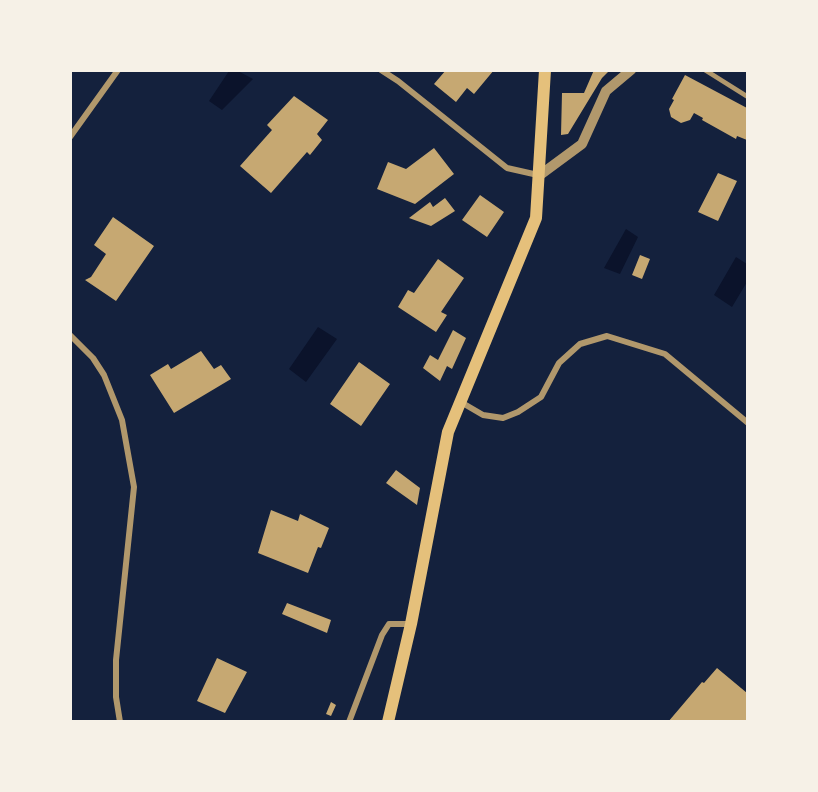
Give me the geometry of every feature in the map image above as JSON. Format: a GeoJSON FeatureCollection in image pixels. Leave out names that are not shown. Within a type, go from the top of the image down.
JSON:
{"type":"FeatureCollection","features":[{"type":"Feature","properties":{"kind":"main road"},"geometry":{"type":"LineString","coordinates":[[388,722],[411,624],[440,465],[459,400],[536,218],[545,70]]}},
{"type":"Feature","properties":{"kind":"street"},"geometry":{"type":"LineString","coordinates":[[70,137],[118,70]]}},
{"type":"Feature","properties":{"kind":"street"},"geometry":{"type":"LineString","coordinates":[[381,70],[507,168],[540,175],[582,144],[606,91],[631,70]]}},
{"type":"Feature","properties":{"kind":"street"},"geometry":{"type":"LineString","coordinates":[[70,335],[93,358],[104,375],[122,420],[134,487],[116,660],[116,697],[120,722]]}},
{"type":"Feature","properties":{"kind":"street"},"geometry":{"type":"LineString","coordinates":[[459,400],[483,415],[503,418],[518,412],[541,397],[559,363],[580,344],[607,336],[664,354],[747,423]]}},
{"type":"Feature","properties":{"kind":"street"},"geometry":{"type":"LineString","coordinates":[[349,722],[382,635],[389,624],[411,624]]}},
{"type":"Feature","properties":{"kind":"lane"},"geometry":{"type":"LineString","coordinates":[[705,70],[747,97]]}},
{"type":"Feature","properties":{"kind":"water"},"geometry":{"type":"Polygon","coordinates":[[[229,71],[238,71],[253,79],[222,110],[209,101],[229,71]]]}},
{"type":"Feature","properties":{"kind":"water"},"geometry":{"type":"Polygon","coordinates":[[[626,229],[638,237],[620,274],[604,268],[626,229]]]}},
{"type":"Feature","properties":{"kind":"water"},"geometry":{"type":"Polygon","coordinates":[[[736,257],[747,264],[747,282],[732,307],[714,295],[736,257]]]}},
{"type":"Feature","properties":{"kind":"water"},"geometry":{"type":"Polygon","coordinates":[[[318,327],[337,339],[306,382],[289,369],[318,327]]]}},
{"type":"Feature","properties":{"kind":"building"},"geometry":{"type":"Polygon","coordinates":[[[446,70],[494,70],[474,94],[467,88],[456,102],[434,84],[446,70]]]}},
{"type":"Feature","properties":{"kind":"building"},"geometry":{"type":"Polygon","coordinates":[[[594,70],[610,70],[602,78],[568,134],[561,135],[562,93],[584,93],[594,70]]]}},
{"type":"Feature","properties":{"kind":"building"},"geometry":{"type":"Polygon","coordinates":[[[685,75],[747,108],[747,140],[737,136],[736,139],[694,113],[690,120],[681,123],[671,117],[669,109],[674,100],[672,99],[685,75]]]}},
{"type":"Feature","properties":{"kind":"building"},"geometry":{"type":"Polygon","coordinates":[[[294,96],[328,120],[317,134],[322,140],[310,155],[307,152],[271,193],[240,166],[272,130],[267,125],[294,96]]]}},
{"type":"Feature","properties":{"kind":"building"},"geometry":{"type":"Polygon","coordinates":[[[434,148],[454,174],[415,204],[377,189],[388,162],[406,169],[434,148]]]}},
{"type":"Feature","properties":{"kind":"building"},"geometry":{"type":"Polygon","coordinates":[[[718,173],[737,181],[718,221],[698,212],[718,173]]]}},
{"type":"Feature","properties":{"kind":"building"},"geometry":{"type":"Polygon","coordinates":[[[480,195],[504,212],[487,237],[462,220],[480,195]]]}},
{"type":"Feature","properties":{"kind":"building"},"geometry":{"type":"Polygon","coordinates":[[[445,198],[455,211],[431,226],[409,218],[430,202],[433,207],[445,198]]]}},
{"type":"Feature","properties":{"kind":"building"},"geometry":{"type":"Polygon","coordinates":[[[113,217],[154,246],[116,301],[85,280],[91,277],[106,254],[94,245],[113,217]]]}},
{"type":"Feature","properties":{"kind":"building"},"geometry":{"type":"Polygon","coordinates":[[[640,255],[650,259],[642,279],[632,275],[640,255]]]}},
{"type":"Feature","properties":{"kind":"building"},"geometry":{"type":"Polygon","coordinates":[[[438,259],[464,278],[441,312],[447,315],[436,332],[398,307],[408,290],[414,293],[438,259]]]}},
{"type":"Feature","properties":{"kind":"building"},"geometry":{"type":"Polygon","coordinates":[[[453,330],[466,338],[452,369],[447,366],[440,381],[423,368],[430,355],[438,360],[453,330]]]}},
{"type":"Feature","properties":{"kind":"building"},"geometry":{"type":"Polygon","coordinates":[[[201,351],[214,369],[221,365],[231,379],[174,413],[150,375],[168,364],[171,369],[201,351]]]}},
{"type":"Feature","properties":{"kind":"building"},"geometry":{"type":"Polygon","coordinates":[[[359,362],[390,384],[361,426],[330,404],[359,362]]]}},
{"type":"Feature","properties":{"kind":"building"},"geometry":{"type":"Polygon","coordinates":[[[396,470],[420,488],[417,505],[386,483],[396,470]]]}},
{"type":"Feature","properties":{"kind":"building"},"geometry":{"type":"Polygon","coordinates":[[[271,510],[298,521],[300,514],[329,528],[321,548],[318,547],[308,573],[258,553],[271,510]]]}},
{"type":"Feature","properties":{"kind":"building"},"geometry":{"type":"Polygon","coordinates":[[[287,603],[331,620],[327,633],[282,614],[287,603]]]}},
{"type":"Feature","properties":{"kind":"building"},"geometry":{"type":"Polygon","coordinates":[[[217,658],[247,672],[225,713],[197,701],[217,658]]]}},
{"type":"Feature","properties":{"kind":"building"},"geometry":{"type":"Polygon","coordinates":[[[717,668],[747,693],[747,722],[668,722],[702,682],[704,683],[717,668]]]}},
{"type":"Feature","properties":{"kind":"building"},"geometry":{"type":"Polygon","coordinates":[[[331,702],[336,705],[331,716],[326,714],[331,702]]]}}]}
